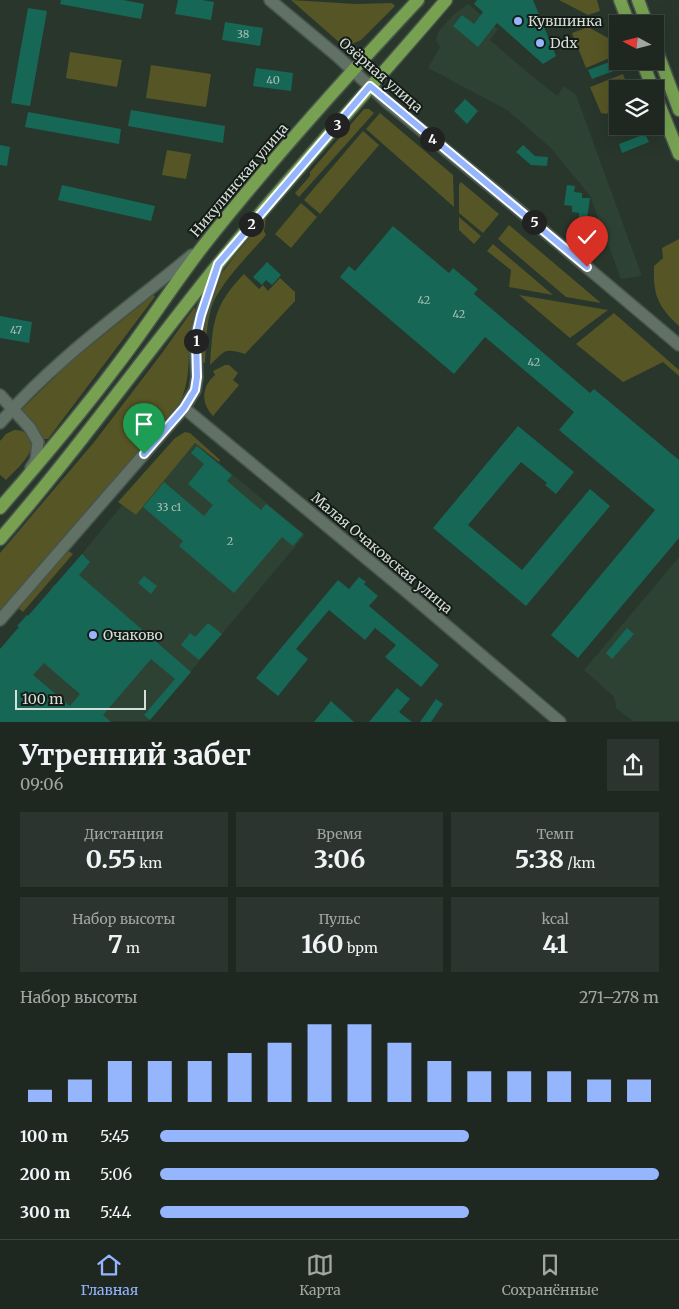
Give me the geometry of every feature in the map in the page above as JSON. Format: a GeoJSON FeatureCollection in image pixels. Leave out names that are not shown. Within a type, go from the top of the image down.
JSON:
{"type":"FeatureCollection","features":[{"type":"Feature","properties":{"kind":"main road","name":"Никулинская улица"},"geometry":{"type":"LineString","coordinates":[[203,247],[352,71],[418,0]]}},
{"type":"Feature","properties":{"kind":"main road"},"geometry":{"type":"LineString","coordinates":[[0,539],[35,498],[218,264],[446,0]]}},
{"type":"Feature","properties":{"kind":"main road"},"geometry":{"type":"LineString","coordinates":[[620,0],[626,15]]}},
{"type":"Feature","properties":{"kind":"main road"},"geometry":{"type":"LineString","coordinates":[[638,0],[644,15]]}},
{"type":"Feature","properties":{"kind":"main road"},"geometry":{"type":"LineString","coordinates":[[386,34],[382,41],[385,51],[392,54],[402,51]]}},
{"type":"Feature","properties":{"kind":"main road"},"geometry":{"type":"LineString","coordinates":[[664,70],[679,110]]}},
{"type":"Feature","properties":{"kind":"main road"},"geometry":{"type":"LineString","coordinates":[[664,116],[679,154]]}},
{"type":"Feature","properties":{"kind":"main road"},"geometry":{"type":"LineString","coordinates":[[0,508],[69,427],[115,368],[203,247]]}},
{"type":"Feature","properties":{"kind":"street","name":"Озёрная улица"},"geometry":{"type":"LineString","coordinates":[[270,0],[679,345]]}},
{"type":"Feature","properties":{"kind":"street","name":"Никулинская улица"},"geometry":{"type":"LineString","coordinates":[[0,423],[12,409],[80,345],[203,247]]}},
{"type":"Feature","properties":{"kind":"street"},"geometry":{"type":"LineString","coordinates":[[0,620],[184,408],[195,390],[197,377],[196,337],[201,315],[218,264]]}},
{"type":"Feature","properties":{"kind":"street"},"geometry":{"type":"LineString","coordinates":[[0,395],[30,428],[38,442],[36,460],[24,481]]}},
{"type":"Feature","properties":{"kind":"street","name":"Малая Очаковская улица"},"geometry":{"type":"LineString","coordinates":[[184,408],[399,585],[560,722]]}},
{"type":"Feature","properties":{"kind":"shaded area"},"geometry":{"type":"Polygon","coordinates":[[[291,0],[356,4],[392,3],[395,6],[361,40],[350,45],[340,43],[291,0]]]}},
{"type":"Feature","properties":{"kind":"shaded area"},"geometry":{"type":"Polygon","coordinates":[[[559,0],[597,0],[600,11],[588,15],[559,0]]]}},
{"type":"Feature","properties":{"kind":"shaded area"},"geometry":{"type":"Polygon","coordinates":[[[468,4],[498,29],[490,40],[532,76],[557,96],[564,86],[576,95],[642,276],[621,279],[590,196],[551,148],[507,110],[428,68],[440,47],[436,40],[438,32],[453,15],[468,4]]]}},
{"type":"Feature","properties":{"kind":"shaded area"},"geometry":{"type":"Polygon","coordinates":[[[588,27],[609,38],[609,58],[586,68],[572,33],[588,27]]]}},
{"type":"Feature","properties":{"kind":"shaded area"},"geometry":{"type":"Polygon","coordinates":[[[70,52],[122,60],[117,87],[66,78],[70,52]]]}},
{"type":"Feature","properties":{"kind":"shaded area"},"geometry":{"type":"Polygon","coordinates":[[[151,65],[211,74],[206,107],[146,98],[151,65]]]}},
{"type":"Feature","properties":{"kind":"shaded area"},"geometry":{"type":"Polygon","coordinates":[[[623,74],[625,80],[609,80],[609,111],[607,114],[601,113],[590,87],[623,74]]]}},
{"type":"Feature","properties":{"kind":"shaded area"},"geometry":{"type":"Polygon","coordinates":[[[364,109],[369,109],[374,113],[299,197],[295,193],[310,176],[310,172],[364,109]]]}},
{"type":"Feature","properties":{"kind":"shaded area"},"geometry":{"type":"Polygon","coordinates":[[[380,113],[453,175],[454,207],[366,129],[380,113]]]}},
{"type":"Feature","properties":{"kind":"shaded area"},"geometry":{"type":"Polygon","coordinates":[[[363,131],[379,145],[320,214],[304,200],[363,131]]]}},
{"type":"Feature","properties":{"kind":"shaded area"},"geometry":{"type":"Polygon","coordinates":[[[167,150],[191,154],[186,179],[162,175],[167,150]]]}},
{"type":"Feature","properties":{"kind":"shaded area"},"geometry":{"type":"Polygon","coordinates":[[[461,182],[499,214],[483,233],[459,213],[459,185],[461,182]]]}},
{"type":"Feature","properties":{"kind":"shaded area"},"geometry":{"type":"Polygon","coordinates":[[[301,203],[317,217],[291,248],[275,234],[301,203]]]}},
{"type":"Feature","properties":{"kind":"shaded area"},"geometry":{"type":"Polygon","coordinates":[[[459,217],[481,236],[474,244],[459,230],[459,217]]]}},
{"type":"Feature","properties":{"kind":"shaded area"},"geometry":{"type":"Polygon","coordinates":[[[266,218],[264,231],[266,235],[235,270],[215,300],[208,322],[205,363],[199,361],[196,351],[209,291],[266,218]]]}},
{"type":"Feature","properties":{"kind":"shaded area"},"geometry":{"type":"Polygon","coordinates":[[[509,225],[601,303],[566,297],[498,239],[509,225]]]}},
{"type":"Feature","properties":{"kind":"shaded area"},"geometry":{"type":"Polygon","coordinates":[[[679,239],[679,326],[658,300],[654,266],[663,258],[662,248],[679,239]]]}},
{"type":"Feature","properties":{"kind":"shaded area"},"geometry":{"type":"Polygon","coordinates":[[[493,244],[553,295],[509,287],[511,270],[487,251],[493,244]]]}},
{"type":"Feature","properties":{"kind":"shaded area"},"geometry":{"type":"Polygon","coordinates":[[[244,274],[259,289],[263,285],[268,291],[280,278],[295,292],[295,301],[245,354],[229,351],[219,356],[210,365],[212,337],[220,306],[244,274]]]}},
{"type":"Feature","properties":{"kind":"shaded area"},"geometry":{"type":"Polygon","coordinates":[[[153,295],[155,296],[154,298],[48,439],[44,439],[20,411],[70,362],[153,295]]]}},
{"type":"Feature","properties":{"kind":"shaded area"},"geometry":{"type":"Polygon","coordinates":[[[519,295],[608,310],[570,338],[519,295]]]}},
{"type":"Feature","properties":{"kind":"shaded area"},"geometry":{"type":"Polygon","coordinates":[[[194,308],[196,309],[192,321],[186,386],[179,404],[0,611],[0,553],[95,441],[194,308]]]}},
{"type":"Feature","properties":{"kind":"shaded area"},"geometry":{"type":"Polygon","coordinates":[[[614,313],[679,370],[679,376],[663,362],[623,382],[576,344],[614,313]]]}},
{"type":"Feature","properties":{"kind":"shaded area"},"geometry":{"type":"Polygon","coordinates":[[[229,365],[238,373],[233,380],[239,385],[213,416],[206,406],[205,390],[215,375],[213,371],[229,365]]]}},
{"type":"Feature","properties":{"kind":"shaded area"},"geometry":{"type":"Polygon","coordinates":[[[14,430],[22,431],[28,435],[31,447],[25,459],[6,480],[0,475],[0,441],[6,434],[14,430]]]}},
{"type":"Feature","properties":{"kind":"shaded area"},"geometry":{"type":"Polygon","coordinates":[[[185,432],[190,433],[220,460],[219,462],[195,443],[136,515],[118,502],[175,438],[185,432]]]}},
{"type":"Feature","properties":{"kind":"shaded area"},"geometry":{"type":"Polygon","coordinates":[[[195,443],[305,535],[149,721],[0,721],[0,649],[122,505],[136,515],[195,443]]]}},
{"type":"Feature","properties":{"kind":"shaded area"},"geometry":{"type":"Polygon","coordinates":[[[67,550],[73,554],[23,612],[19,609],[29,593],[67,550]]]}},
{"type":"Feature","properties":{"kind":"shaded area"},"geometry":{"type":"Polygon","coordinates":[[[679,557],[679,721],[633,721],[616,708],[612,695],[584,670],[679,557]]]}},
{"type":"Feature","properties":{"kind":"building"},"geometry":{"type":"Polygon","coordinates":[[[61,0],[123,0],[144,4],[141,19],[60,4],[61,0]]]}},
{"type":"Feature","properties":{"kind":"building"},"geometry":{"type":"Polygon","coordinates":[[[178,0],[214,2],[211,20],[175,14],[178,0]]]}},
{"type":"Feature","properties":{"kind":"building","name":"Кувшинка"},"geometry":{"type":"Polygon","coordinates":[[[477,0],[533,0],[556,56],[543,64],[497,23],[478,47],[453,26],[462,15],[474,24],[483,12],[474,4],[477,0]]]}},
{"type":"Feature","properties":{"kind":"building"},"geometry":{"type":"Polygon","coordinates":[[[28,8],[47,11],[30,106],[11,103],[28,8]]]}},
{"type":"Feature","properties":{"kind":"building"},"geometry":{"type":"Polygon","coordinates":[[[225,22],[263,28],[260,46],[222,40],[225,22]]]}},
{"type":"Feature","properties":{"kind":"building"},"geometry":{"type":"Polygon","coordinates":[[[609,62],[609,70],[616,70],[592,79],[588,70],[609,62]]]}},
{"type":"Feature","properties":{"kind":"building"},"geometry":{"type":"Polygon","coordinates":[[[256,68],[293,73],[291,91],[253,86],[256,68]]]}},
{"type":"Feature","properties":{"kind":"building"},"geometry":{"type":"Polygon","coordinates":[[[465,99],[478,111],[467,124],[454,111],[465,99]]]}},
{"type":"Feature","properties":{"kind":"building"},"geometry":{"type":"Polygon","coordinates":[[[131,110],[225,126],[223,143],[128,126],[131,110]]]}},
{"type":"Feature","properties":{"kind":"building"},"geometry":{"type":"Polygon","coordinates":[[[28,112],[121,129],[119,144],[25,127],[28,112]]]}},
{"type":"Feature","properties":{"kind":"building"},"geometry":{"type":"Polygon","coordinates":[[[642,135],[646,135],[649,142],[622,153],[619,144],[642,135]]]}},
{"type":"Feature","properties":{"kind":"building"},"geometry":{"type":"Polygon","coordinates":[[[0,145],[10,147],[7,166],[0,165],[0,145]]]}},
{"type":"Feature","properties":{"kind":"building"},"geometry":{"type":"Polygon","coordinates":[[[523,145],[535,156],[548,157],[547,166],[531,165],[516,152],[523,145]]]}},
{"type":"Feature","properties":{"kind":"building"},"geometry":{"type":"Polygon","coordinates":[[[62,185],[155,206],[151,221],[58,200],[62,185]]]}},
{"type":"Feature","properties":{"kind":"building"},"geometry":{"type":"Polygon","coordinates":[[[567,185],[575,186],[574,192],[582,193],[582,198],[590,198],[587,219],[579,218],[579,213],[572,212],[572,206],[564,205],[567,185]]]}},
{"type":"Feature","properties":{"kind":"building"},"geometry":{"type":"Polygon","coordinates":[[[393,226],[449,273],[453,268],[478,289],[474,294],[590,393],[594,389],[679,460],[679,538],[578,658],[551,635],[655,510],[559,430],[574,412],[485,337],[454,374],[340,277],[349,266],[355,271],[393,226]]]}},
{"type":"Feature","properties":{"kind":"building"},"geometry":{"type":"Polygon","coordinates":[[[267,262],[281,275],[272,285],[266,280],[262,285],[253,277],[267,262]]]}},
{"type":"Feature","properties":{"kind":"building"},"geometry":{"type":"Polygon","coordinates":[[[0,316],[32,322],[29,343],[0,338],[0,316]]]}},
{"type":"Feature","properties":{"kind":"building"},"geometry":{"type":"Polygon","coordinates":[[[518,426],[574,472],[556,494],[545,485],[547,483],[521,462],[468,525],[522,570],[590,489],[610,506],[526,606],[433,528],[518,426]]]}},
{"type":"Feature","properties":{"kind":"building"},"geometry":{"type":"Polygon","coordinates":[[[197,446],[232,475],[227,481],[261,510],[266,504],[303,534],[293,546],[282,537],[234,593],[179,546],[183,541],[143,507],[164,482],[204,516],[213,505],[188,484],[204,464],[191,453],[197,446]]]}},
{"type":"Feature","properties":{"kind":"building","name":"Очаково"},"geometry":{"type":"Polygon","coordinates":[[[82,554],[90,562],[79,575],[191,672],[150,720],[144,715],[175,679],[151,659],[103,715],[111,722],[0,722],[0,649],[19,627],[17,626],[82,554]],[[44,663],[33,675],[70,706],[80,694],[44,663]]]}},
{"type":"Feature","properties":{"kind":"building"},"geometry":{"type":"Polygon","coordinates":[[[144,576],[157,586],[151,594],[138,583],[144,576]]]}},
{"type":"Feature","properties":{"kind":"building"},"geometry":{"type":"Polygon","coordinates":[[[359,577],[378,596],[369,606],[439,665],[421,687],[385,657],[396,645],[375,628],[365,640],[329,610],[296,649],[308,659],[278,696],[256,678],[338,580],[349,589],[359,577]]]}},
{"type":"Feature","properties":{"kind":"building"},"geometry":{"type":"Polygon","coordinates":[[[208,623],[222,634],[199,660],[181,645],[190,633],[195,637],[208,623]]]}},
{"type":"Feature","properties":{"kind":"building"},"geometry":{"type":"Polygon","coordinates":[[[627,628],[634,634],[612,659],[606,653],[627,628]]]}},
{"type":"Feature","properties":{"kind":"building"},"geometry":{"type":"Polygon","coordinates":[[[397,688],[410,699],[399,712],[412,722],[369,722],[397,688]]]}},
{"type":"Feature","properties":{"kind":"building"},"geometry":{"type":"Polygon","coordinates":[[[436,699],[443,704],[431,722],[420,722],[436,699]]]}},
{"type":"Feature","properties":{"kind":"building"},"geometry":{"type":"Polygon","coordinates":[[[331,701],[354,722],[314,722],[331,701]]]}},
{"type":"Feature","properties":{"kind":"place","name":"Кувшинка"},"geometry":{"type":"Point","coordinates":[518,21]}},
{"type":"Feature","properties":{"kind":"place","name":"Ddx"},"geometry":{"type":"Point","coordinates":[540,43]}},
{"type":"Feature","properties":{"kind":"place","name":"Очаково"},"geometry":{"type":"Point","coordinates":[93,635]}},
{"type":"Feature","properties":{"kind":"route"},"geometry":{"type":"LineString","coordinates":[[144,454],[184,408],[195,390],[197,377],[196,337],[201,315],[218,264],[370,86],[587,267]]}}]}
